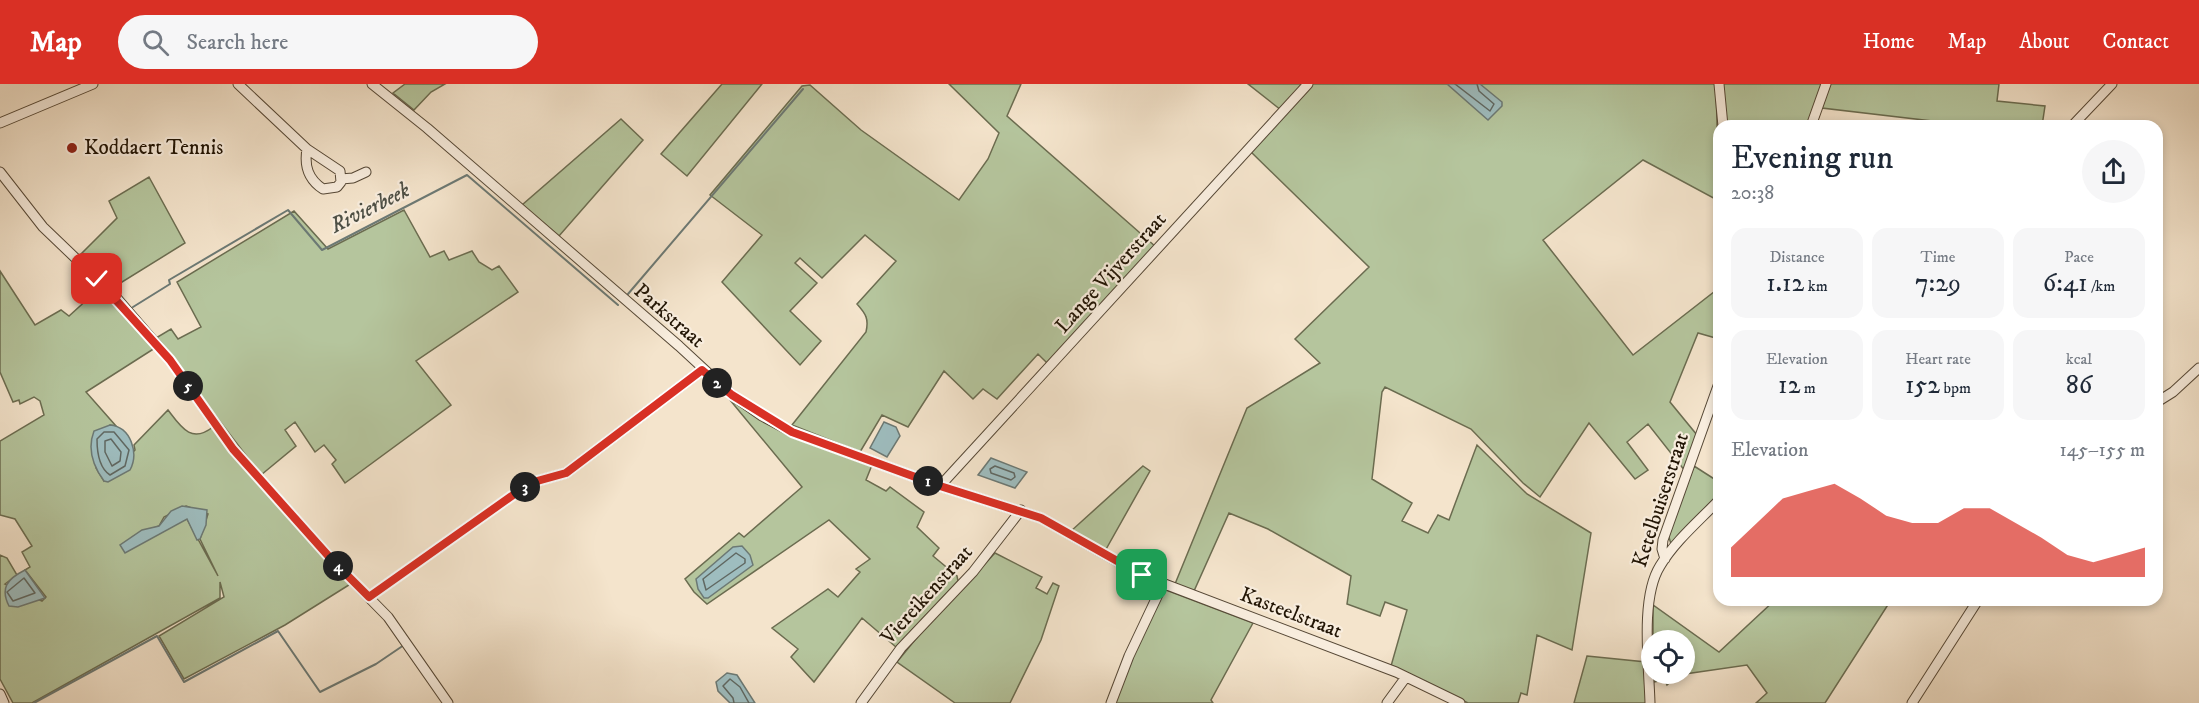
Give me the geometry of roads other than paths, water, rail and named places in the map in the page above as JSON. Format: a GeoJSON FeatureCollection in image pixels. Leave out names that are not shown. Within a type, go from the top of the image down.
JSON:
{"type":"FeatureCollection","features":[{"type":"Feature","properties":{"kind":"street"},"geometry":{"type":"LineString","coordinates":[[0,123],[93,84]]}},
{"type":"Feature","properties":{"kind":"street"},"geometry":{"type":"LineString","coordinates":[[238,84],[307,149],[340,171],[341,179],[337,188],[330,190],[317,184],[305,163],[307,149]]}},
{"type":"Feature","properties":{"kind":"street","name":"Parkstraat"},"geometry":{"type":"LineString","coordinates":[[372,84],[428,128],[739,400],[792,432],[940,486],[1022,510]]}},
{"type":"Feature","properties":{"kind":"street","name":"Lange Vijverstraat"},"geometry":{"type":"LineString","coordinates":[[940,486],[1308,84]]}},
{"type":"Feature","properties":{"kind":"street"},"geometry":{"type":"LineString","coordinates":[[1719,84],[1723,120]]}},
{"type":"Feature","properties":{"kind":"street"},"geometry":{"type":"LineString","coordinates":[[1812,120],[1826,84]]}},
{"type":"Feature","properties":{"kind":"street"},"geometry":{"type":"LineString","coordinates":[[2078,120],[2112,84]]}},
{"type":"Feature","properties":{"kind":"street"},"geometry":{"type":"LineString","coordinates":[[0,172],[43,226],[115,296],[170,360],[233,449],[332,560],[388,617],[448,703]]}},
{"type":"Feature","properties":{"kind":"street"},"geometry":{"type":"LineString","coordinates":[[341,179],[353,178],[366,172]]}},
{"type":"Feature","properties":{"kind":"street"},"geometry":{"type":"LineString","coordinates":[[2163,398],[2199,368]]}},
{"type":"Feature","properties":{"kind":"street"},"geometry":{"type":"LineString","coordinates":[[369,597],[530,483],[566,473],[702,370]]}},
{"type":"Feature","properties":{"kind":"street","name":"Ketelbuiserstraat"},"geometry":{"type":"LineString","coordinates":[[1650,703],[1649,615],[1652,585],[1665,559],[1662,549],[1663,540],[1713,400]]}},
{"type":"Feature","properties":{"kind":"street"},"geometry":{"type":"LineString","coordinates":[[1665,559],[1713,507]]}},
{"type":"Feature","properties":{"kind":"street","name":"Kasteelstraat"},"geometry":{"type":"LineString","coordinates":[[1022,510],[1041,518],[1119,564],[1163,584],[1406,677],[1460,703]]}},
{"type":"Feature","properties":{"kind":"street","name":"Viereikenstraat"},"geometry":{"type":"LineString","coordinates":[[861,703],[901,648],[973,572],[1022,510]]}},
{"type":"Feature","properties":{"kind":"street"},"geometry":{"type":"LineString","coordinates":[[1111,703],[1129,656],[1163,584]]}},
{"type":"Feature","properties":{"kind":"street"},"geometry":{"type":"LineString","coordinates":[[1912,703],[1974,606]]}},
{"type":"Feature","properties":{"kind":"street"},"geometry":{"type":"LineString","coordinates":[[1387,703],[1406,677]]}},
{"type":"Feature","properties":{"kind":"street"},"geometry":{"type":"LineString","coordinates":[[0,694],[4,703]]}},
{"type":"Feature","properties":{"kind":"water"},"geometry":{"type":"Polygon","coordinates":[[[1447,84],[1480,84],[1502,102],[1502,106],[1488,120],[1447,84]]]}},
{"type":"Feature","properties":{"kind":"water"},"geometry":{"type":"Polygon","coordinates":[[[884,422],[896,427],[900,436],[887,457],[870,448],[884,422]]]}},
{"type":"Feature","properties":{"kind":"water"},"geometry":{"type":"Polygon","coordinates":[[[110,425],[123,430],[128,436],[134,456],[130,470],[108,482],[104,481],[97,469],[92,457],[91,444],[94,431],[110,425]]]}},
{"type":"Feature","properties":{"kind":"water"},"geometry":{"type":"Polygon","coordinates":[[[991,458],[1027,472],[1015,488],[978,475],[991,458]]]}},
{"type":"Feature","properties":{"kind":"water"},"geometry":{"type":"Polygon","coordinates":[[[182,506],[207,510],[206,525],[200,539],[197,540],[187,519],[125,553],[120,545],[142,530],[159,526],[171,511],[182,506]]]}},
{"type":"Feature","properties":{"kind":"water"},"geometry":{"type":"Polygon","coordinates":[[[742,546],[750,555],[753,565],[708,598],[704,598],[698,589],[696,579],[733,547],[742,546]]]}},
{"type":"Feature","properties":{"kind":"water"},"geometry":{"type":"Polygon","coordinates":[[[25,570],[45,598],[18,607],[9,606],[5,589],[14,577],[25,570]]]}},
{"type":"Feature","properties":{"kind":"water"},"geometry":{"type":"Polygon","coordinates":[[[727,673],[737,675],[755,703],[730,703],[718,691],[716,682],[727,673]]]}},
{"type":"Feature","properties":{"kind":"waterway","name":"Rivierbeek"},"geometry":{"type":"LineString","coordinates":[[628,294],[803,89]]}},
{"type":"Feature","properties":{"kind":"waterway","name":"Rivierbeek"},"geometry":{"type":"LineString","coordinates":[[133,307],[170,284],[169,280],[288,210],[322,250],[467,175],[618,305]]}},
{"type":"Feature","properties":{"kind":"waterway"},"geometry":{"type":"LineString","coordinates":[[34,703],[157,636],[184,682],[278,631],[320,692],[376,664],[404,645]]}},
{"type":"Feature","properties":{"kind":"place","name":"Koddaert Tennis"},"geometry":{"type":"Point","coordinates":[72,148]}}]}
